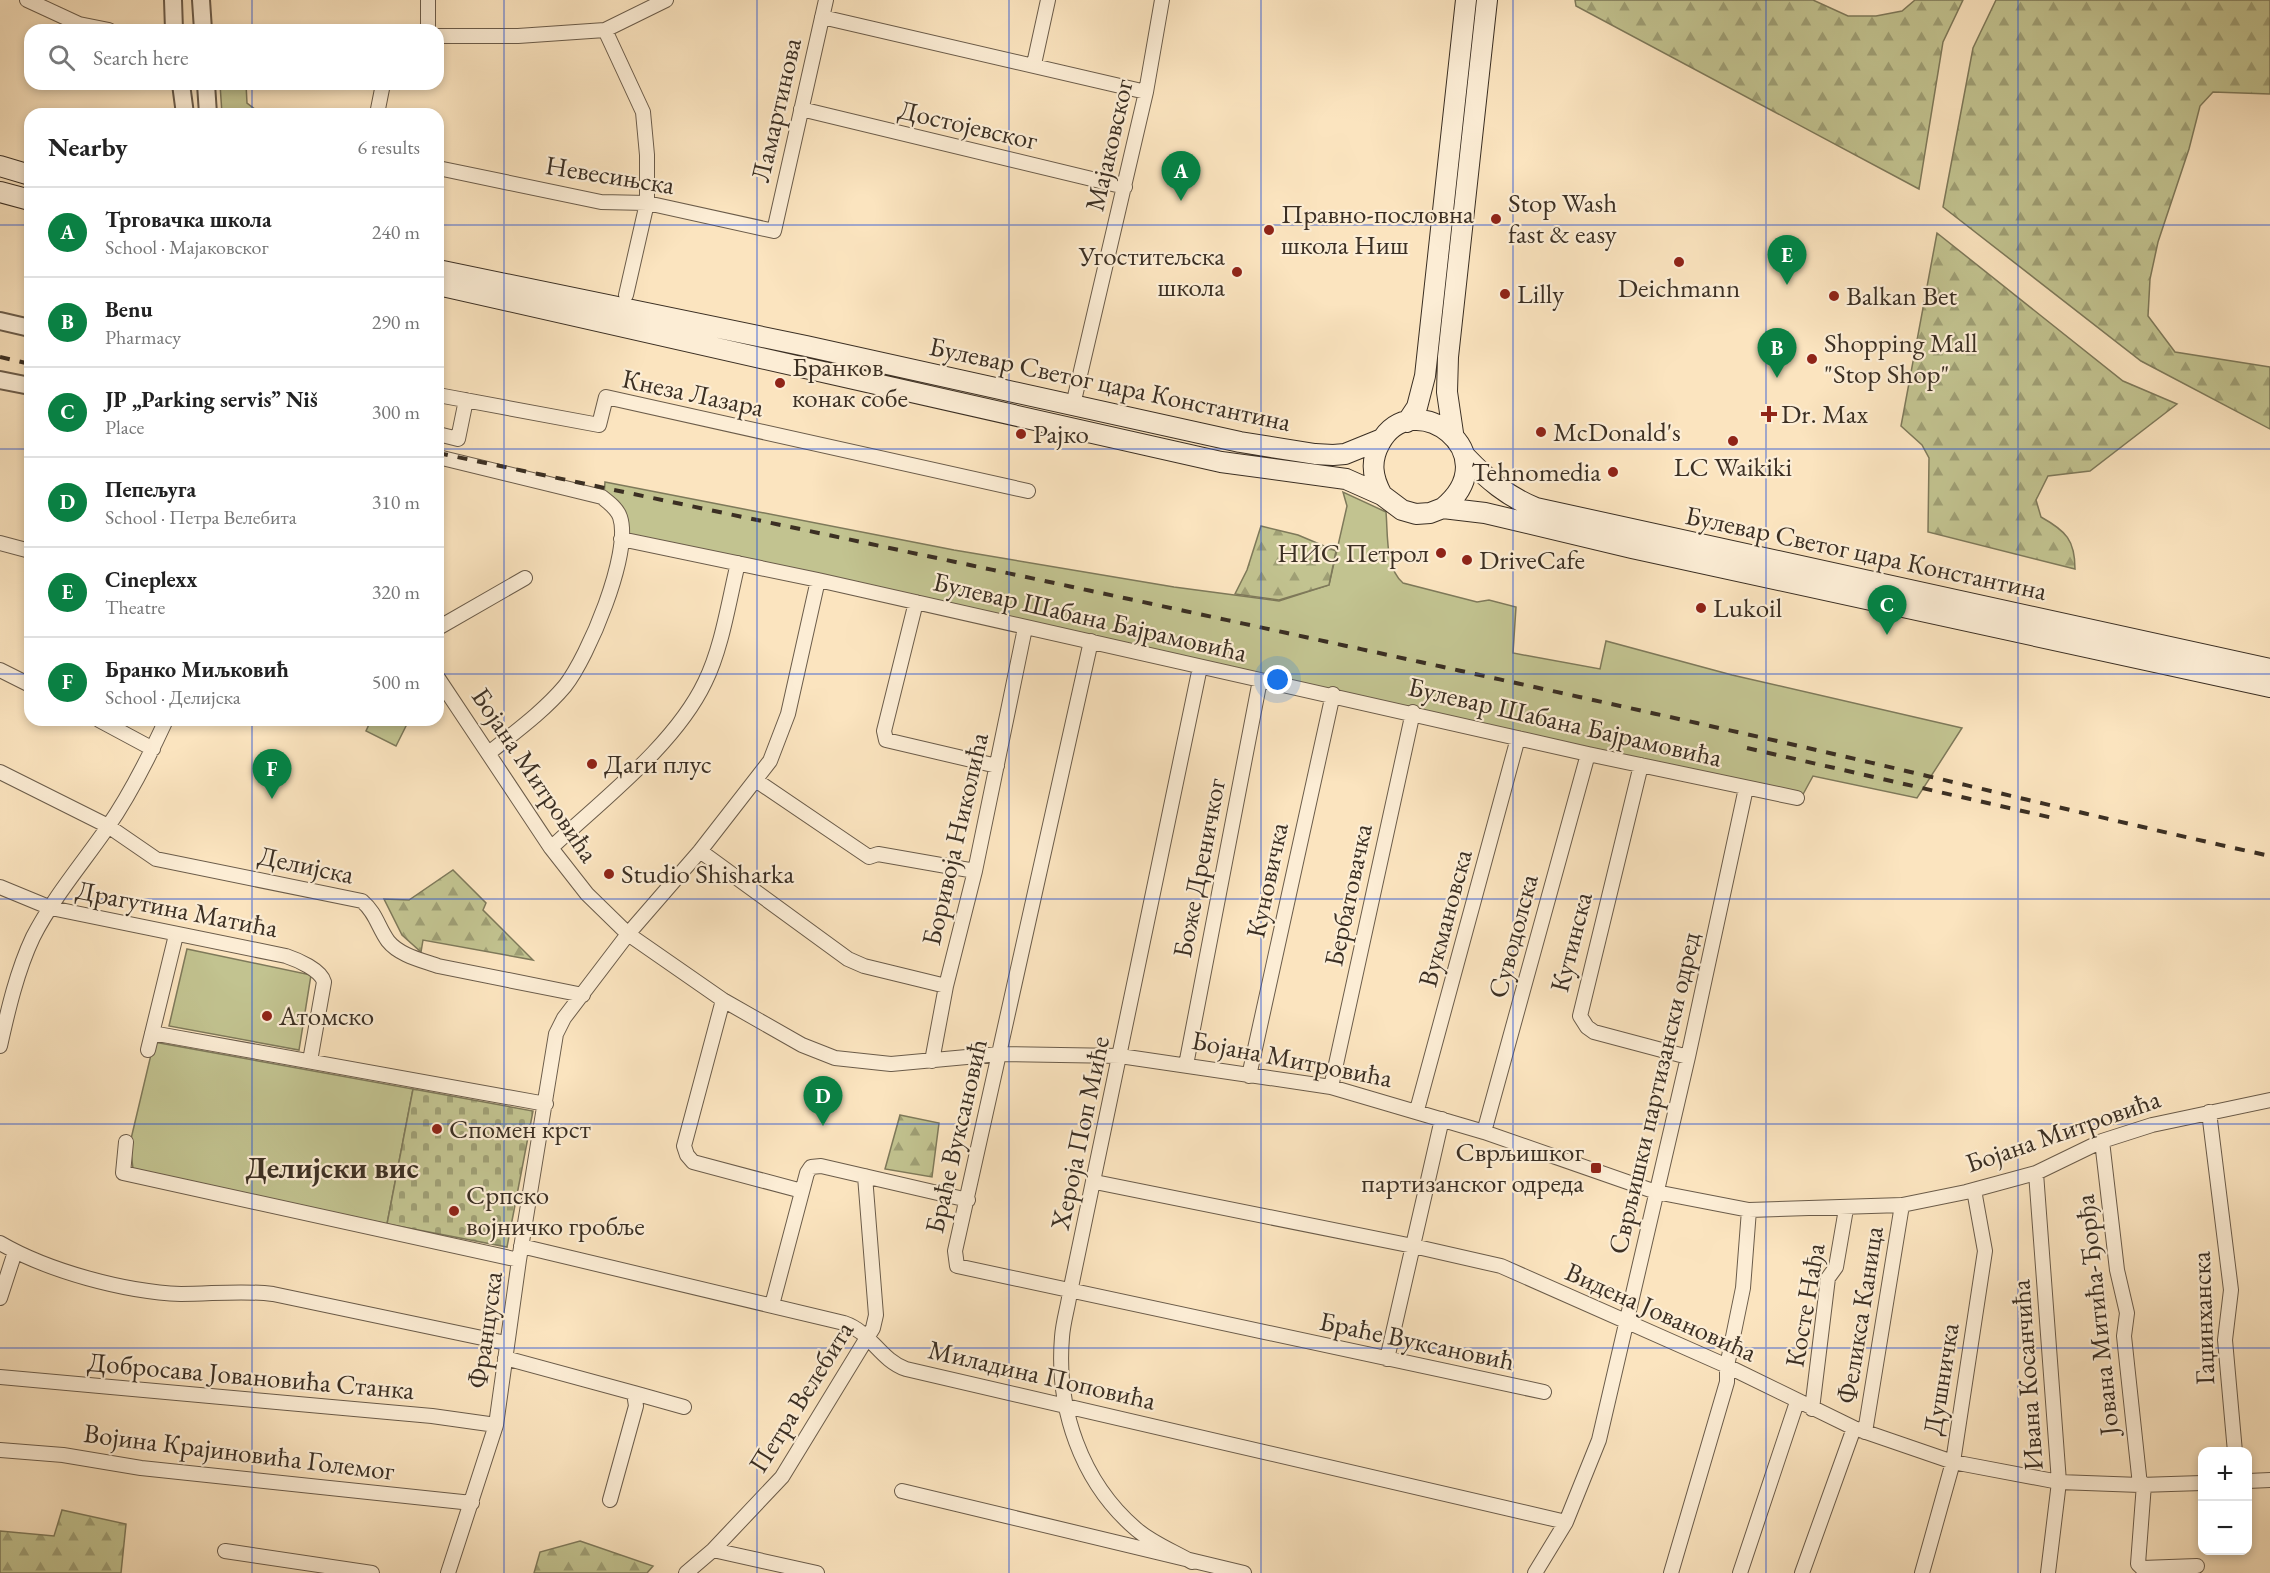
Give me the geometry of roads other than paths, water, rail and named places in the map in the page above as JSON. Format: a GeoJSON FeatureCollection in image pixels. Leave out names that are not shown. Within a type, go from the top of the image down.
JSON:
{"type":"FeatureCollection","features":[{"type":"Feature","properties":{"kind":"main road"},"geometry":{"type":"LineString","coordinates":[[1407,422],[1417,407],[1425,376],[1466,0]]}},
{"type":"Feature","properties":{"kind":"main road"},"geometry":{"type":"LineString","coordinates":[[1443,508],[1455,498],[1463,486],[1467,472],[1466,457],[1453,433],[1447,392],[1448,357],[1487,0]]}},
{"type":"Feature","properties":{"kind":"main road"},"geometry":{"type":"LineString","coordinates":[[0,166],[24,173]]}},
{"type":"Feature","properties":{"kind":"main road"},"geometry":{"type":"LineString","coordinates":[[0,192],[24,198]]}},
{"type":"Feature","properties":{"kind":"main road","name":"Булевар Светог цара Константина"},"geometry":{"type":"LineString","coordinates":[[444,271],[806,346],[1239,441],[1315,454],[1346,454],[1382,439]]}},
{"type":"Feature","properties":{"kind":"main road","name":"Булевар Светог цара Константина"},"geometry":{"type":"LineString","coordinates":[[444,286],[1212,460],[1346,479],[1382,495],[1402,510],[1416,514],[1430,513],[1443,508],[1485,513],[1632,548],[2270,687]]}},
{"type":"Feature","properties":{"kind":"main road"},"geometry":{"type":"LineString","coordinates":[[1382,495],[1375,481],[1373,467],[1375,452],[1382,439],[1393,428],[1407,422],[1423,420],[1439,424],[1453,433]]}},
{"type":"Feature","properties":{"kind":"main road","name":"Булевар Светог цара Константина"},"geometry":{"type":"LineString","coordinates":[[1466,457],[1494,485],[1520,502],[1536,508],[2270,669]]}},
{"type":"Feature","properties":{"kind":"street"},"geometry":{"type":"LineString","coordinates":[[27,0],[79,24]]}},
{"type":"Feature","properties":{"kind":"street"},"geometry":{"type":"LineString","coordinates":[[173,0],[174,24]]}},
{"type":"Feature","properties":{"kind":"street"},"geometry":{"type":"LineString","coordinates":[[201,0],[203,24]]}},
{"type":"Feature","properties":{"kind":"street"},"geometry":{"type":"LineString","coordinates":[[428,0],[428,24]]}},
{"type":"Feature","properties":{"kind":"street"},"geometry":{"type":"LineString","coordinates":[[444,36],[518,36],[605,30],[666,0]]}},
{"type":"Feature","properties":{"kind":"street","name":"Ламартинова"},"geometry":{"type":"LineString","coordinates":[[774,231],[826,0]]}},
{"type":"Feature","properties":{"kind":"street"},"geometry":{"type":"LineString","coordinates":[[1034,64],[1048,0]]}},
{"type":"Feature","properties":{"kind":"street","name":"Мајаковског"},"geometry":{"type":"LineString","coordinates":[[1073,405],[1146,92],[1162,0]]}},
{"type":"Feature","properties":{"kind":"street"},"geometry":{"type":"LineString","coordinates":[[822,17],[1034,64],[1146,92]]}},
{"type":"Feature","properties":{"kind":"street"},"geometry":{"type":"LineString","coordinates":[[605,30],[643,112],[647,155],[647,203],[626,295]]}},
{"type":"Feature","properties":{"kind":"street"},"geometry":{"type":"LineString","coordinates":[[182,90],[184,108]]}},
{"type":"Feature","properties":{"kind":"street"},"geometry":{"type":"LineString","coordinates":[[206,90],[208,108]]}},
{"type":"Feature","properties":{"kind":"street"},"geometry":{"type":"LineString","coordinates":[[378,108],[382,90]]}},
{"type":"Feature","properties":{"kind":"street","name":"Достојевског"},"geometry":{"type":"LineString","coordinates":[[801,109],[1125,187]]}},
{"type":"Feature","properties":{"kind":"street","name":"Невесињска"},"geometry":{"type":"LineString","coordinates":[[444,169],[601,202],[647,203],[774,231]]}},
{"type":"Feature","properties":{"kind":"street"},"geometry":{"type":"LineString","coordinates":[[0,321],[24,327]]}},
{"type":"Feature","properties":{"kind":"street"},"geometry":{"type":"LineString","coordinates":[[0,380],[24,385]]}},
{"type":"Feature","properties":{"kind":"street","name":"Кнеза Лазара"},"geometry":{"type":"LineString","coordinates":[[444,395],[599,425],[606,397],[1028,491]]}},
{"type":"Feature","properties":{"kind":"street"},"geometry":{"type":"LineString","coordinates":[[444,436],[458,439],[466,400]]}},
{"type":"Feature","properties":{"kind":"street"},"geometry":{"type":"LineString","coordinates":[[444,458],[602,497],[616,509],[621,520],[621,539],[611,591],[592,636],[567,683],[547,706],[489,753]]}},
{"type":"Feature","properties":{"kind":"street","name":"Булевар Шабана Бајрамовића"},"geometry":{"type":"LineString","coordinates":[[621,539],[818,580],[1200,667],[1413,712],[1588,754],[1797,798]]}},
{"type":"Feature","properties":{"kind":"street"},"geometry":{"type":"LineString","coordinates":[[0,543],[24,549]]}},
{"type":"Feature","properties":{"kind":"street"},"geometry":{"type":"LineString","coordinates":[[551,848],[653,752],[689,710],[706,681],[738,563]]}},
{"type":"Feature","properties":{"kind":"street"},"geometry":{"type":"LineString","coordinates":[[444,625],[525,578]]}},
{"type":"Feature","properties":{"kind":"street","name":"Француска"},"geometry":{"type":"LineString","coordinates":[[448,1573],[496,1425],[520,1253],[556,1034],[564,1018],[628,934],[700,851],[757,781],[770,761],[788,714],[818,580]]}},
{"type":"Feature","properties":{"kind":"street"},"geometry":{"type":"LineString","coordinates":[[916,602],[884,731],[886,740],[997,766]]}},
{"type":"Feature","properties":{"kind":"street","name":"Боривоја Николића"},"geometry":{"type":"LineString","coordinates":[[932,1061],[946,986],[975,871],[1025,628]]}},
{"type":"Feature","properties":{"kind":"street","name":"Браће Вуксановић"},"geometry":{"type":"LineString","coordinates":[[1091,641],[955,1251],[957,1266],[1544,1392]]}},
{"type":"Feature","properties":{"kind":"street","name":"Хероја Поп Миће"},"geometry":{"type":"LineString","coordinates":[[1192,1562],[1152,1540],[1119,1513],[1087,1467],[1076,1445],[1066,1404],[1062,1336],[1200,667]]}},
{"type":"Feature","properties":{"kind":"street"},"geometry":{"type":"LineString","coordinates":[[0,670],[24,682]]}},
{"type":"Feature","properties":{"kind":"street","name":"Боже Дреничког"},"geometry":{"type":"LineString","coordinates":[[1186,1065],[1260,680]]}},
{"type":"Feature","properties":{"kind":"street","name":"Бојана Митровића"},"geometry":{"type":"LineString","coordinates":[[444,687],[551,848],[587,894],[628,934],[723,1000],[802,1045],[835,1058],[891,1064],[999,1054],[1120,1056],[1331,1087],[1417,1110],[1656,1192],[1749,1210],[1846,1209],[1902,1205],[1974,1190],[2036,1173],[2102,1141],[2152,1125],[2270,1100]]}},
{"type":"Feature","properties":{"kind":"street","name":"Куновичка"},"geometry":{"type":"LineString","coordinates":[[1249,1076],[1333,694]]}},
{"type":"Feature","properties":{"kind":"street","name":"Бербатовачка"},"geometry":{"type":"LineString","coordinates":[[1331,1087],[1413,712]]}},
{"type":"Feature","properties":{"kind":"street"},"geometry":{"type":"LineString","coordinates":[[110,726],[153,749]]}},
{"type":"Feature","properties":{"kind":"street"},"geometry":{"type":"LineString","coordinates":[[0,1046],[5,1004],[26,955],[51,908],[108,826],[153,749],[163,726]]}},
{"type":"Feature","properties":{"kind":"street","name":"Вукмановска"},"geometry":{"type":"LineString","coordinates":[[1417,1110],[1518,738]]}},
{"type":"Feature","properties":{"kind":"street","name":"Суводолска"},"geometry":{"type":"LineString","coordinates":[[1484,1132],[1588,754]]}},
{"type":"Feature","properties":{"kind":"street","name":"Кутинска"},"geometry":{"type":"LineString","coordinates":[[1641,765],[1580,1016],[1594,1032],[1688,1057]]}},
{"type":"Feature","properties":{"kind":"street","name":"Делијска"},"geometry":{"type":"LineString","coordinates":[[0,772],[108,826],[156,859],[362,901],[376,916],[387,940],[404,953],[420,960],[583,995]]}},
{"type":"Feature","properties":{"kind":"street"},"geometry":{"type":"LineString","coordinates":[[757,781],[869,856],[878,854],[975,871]]}},
{"type":"Feature","properties":{"kind":"street","name":"Сврљишки партизански одред"},"geometry":{"type":"LineString","coordinates":[[1535,1573],[1566,1522],[1599,1440],[1688,1057],[1746,788]]}},
{"type":"Feature","properties":{"kind":"street"},"geometry":{"type":"LineString","coordinates":[[700,851],[848,958],[864,966],[946,986]]}},
{"type":"Feature","properties":{"kind":"street","name":"Драгутина Матића"},"geometry":{"type":"LineString","coordinates":[[0,887],[51,908],[294,959],[320,972],[324,982],[310,1061]]}},
{"type":"Feature","properties":{"kind":"street"},"geometry":{"type":"LineString","coordinates":[[148,1050],[176,934]]}},
{"type":"Feature","properties":{"kind":"street"},"geometry":{"type":"LineString","coordinates":[[723,1000],[684,1146],[687,1155],[693,1162],[802,1191]]}},
{"type":"Feature","properties":{"kind":"street"},"geometry":{"type":"LineString","coordinates":[[152,1033],[546,1104]]}},
{"type":"Feature","properties":{"kind":"street","name":"Гаџинханска"},"geometry":{"type":"LineString","coordinates":[[2209,1112],[2231,1290],[2225,1340],[2235,1447]]}},
{"type":"Feature","properties":{"kind":"street"},"geometry":{"type":"LineString","coordinates":[[1387,1359],[1442,1119]]}},
{"type":"Feature","properties":{"kind":"street","name":"Јована Митића-Ђорђа"},"geometry":{"type":"LineString","coordinates":[[2102,1141],[2117,1270],[2127,1313],[2124,1336],[2142,1485],[2138,1564],[2142,1568],[2197,1566]]}},
{"type":"Feature","properties":{"kind":"street","name":"Миладина Поповића"},"geometry":{"type":"LineString","coordinates":[[126,1142],[123,1173],[772,1305],[844,1323],[868,1337],[888,1359],[901,1367],[1566,1522]]}},
{"type":"Feature","properties":{"kind":"street"},"geometry":{"type":"LineString","coordinates":[[772,1305],[808,1170],[816,1166],[968,1200]]}},
{"type":"Feature","properties":{"kind":"street","name":"Ивана Косанчића"},"geometry":{"type":"LineString","coordinates":[[2036,1173],[2059,1482],[2048,1573]]}},
{"type":"Feature","properties":{"kind":"street","name":"Петра Велебита"},"geometry":{"type":"LineString","coordinates":[[686,1573],[713,1550],[782,1477],[868,1337],[876,1315],[865,1176]]}},
{"type":"Feature","properties":{"kind":"street","name":"Видена Јовановића"},"geometry":{"type":"LineString","coordinates":[[1095,1182],[1501,1266],[1727,1366],[1797,1402],[1859,1430],[1953,1462],[2059,1482],[2142,1485],[2198,1483]]}},
{"type":"Feature","properties":{"kind":"street","name":"Душничка"},"geometry":{"type":"LineString","coordinates":[[1922,1573],[1953,1462],[1985,1251],[1974,1190]]}},
{"type":"Feature","properties":{"kind":"street","name":"Феликса Каница"},"geometry":{"type":"LineString","coordinates":[[1802,1573],[1859,1430],[1902,1205]]}},
{"type":"Feature","properties":{"kind":"street","name":"Косте Нађа"},"geometry":{"type":"LineString","coordinates":[[1812,1409],[1828,1278],[1836,1267],[1846,1209]]}},
{"type":"Feature","properties":{"kind":"street"},"geometry":{"type":"LineString","coordinates":[[1671,1573],[1727,1382],[1727,1366],[1743,1288],[1749,1210]]}},
{"type":"Feature","properties":{"kind":"street"},"geometry":{"type":"LineString","coordinates":[[0,1243],[15,1252],[77,1275],[166,1293],[250,1291],[273,1294],[507,1343]]}},
{"type":"Feature","properties":{"kind":"street"},"geometry":{"type":"LineString","coordinates":[[0,1298],[15,1252]]}},
{"type":"Feature","properties":{"kind":"street"},"geometry":{"type":"LineString","coordinates":[[504,1358],[684,1407]]}},
{"type":"Feature","properties":{"kind":"street","name":"Добросава Јовановића Станка"},"geometry":{"type":"LineString","coordinates":[[0,1377],[432,1416],[496,1425]]}},
{"type":"Feature","properties":{"kind":"street"},"geometry":{"type":"LineString","coordinates":[[610,1500],[636,1406],[634,1393]]}},
{"type":"Feature","properties":{"kind":"street"},"geometry":{"type":"LineString","coordinates":[[1740,1573],[1797,1402]]}},
{"type":"Feature","properties":{"kind":"street","name":"Војина Крајиновића Големог"},"geometry":{"type":"LineString","coordinates":[[0,1450],[472,1503]]}},
{"type":"Feature","properties":{"kind":"street"},"geometry":{"type":"LineString","coordinates":[[2252,1481],[2270,1480]]}},
{"type":"Feature","properties":{"kind":"street","name":"Хероја Поп Миће"},"geometry":{"type":"LineString","coordinates":[[902,1491],[1244,1573]]}},
{"type":"Feature","properties":{"kind":"street"},"geometry":{"type":"LineString","coordinates":[[713,1550],[817,1573]]}},
{"type":"Feature","properties":{"kind":"street"},"geometry":{"type":"LineString","coordinates":[[225,1551],[372,1573]]}},
{"type":"Feature","properties":{"kind":"railway"},"geometry":{"type":"LineString","coordinates":[[0,357],[24,363]]}},
{"type":"Feature","properties":{"kind":"railway"},"geometry":{"type":"LineString","coordinates":[[444,454],[1567,694],[2270,856]]}},
{"type":"Feature","properties":{"kind":"railway"},"geometry":{"type":"LineString","coordinates":[[1747,748],[2053,818]]}},
{"type":"Feature","properties":{"kind":"place","name":"Трговачка школа"},"geometry":{"type":"Point","coordinates":[1181,201]}},
{"type":"Feature","properties":{"kind":"place","name":"Stop Wash fast & easy"},"geometry":{"type":"Point","coordinates":[1496,219]}},
{"type":"Feature","properties":{"kind":"place","name":"Правно-пословна школа Ниш"},"geometry":{"type":"Point","coordinates":[1269,230]}},
{"type":"Feature","properties":{"kind":"place","name":"Deichmann"},"geometry":{"type":"Point","coordinates":[1679,262]}},
{"type":"Feature","properties":{"kind":"place","name":"Угоститељска школа"},"geometry":{"type":"Point","coordinates":[1237,272]}},
{"type":"Feature","properties":{"kind":"place","name":"Cineplexx"},"geometry":{"type":"Point","coordinates":[1787,285]}},
{"type":"Feature","properties":{"kind":"place","name":"Lilly"},"geometry":{"type":"Point","coordinates":[1505,294]}},
{"type":"Feature","properties":{"kind":"place","name":"Balkan Bet"},"geometry":{"type":"Point","coordinates":[1834,296]}},
{"type":"Feature","properties":{"kind":"place","name":"Shopping Mall \"Stop Shop\""},"geometry":{"type":"Point","coordinates":[1812,359]}},
{"type":"Feature","properties":{"kind":"place","name":"Benu"},"geometry":{"type":"Point","coordinates":[1777,378]}},
{"type":"Feature","properties":{"kind":"place","name":"Бранков конак собе"},"geometry":{"type":"Point","coordinates":[780,383]}},
{"type":"Feature","properties":{"kind":"place","name":"Dr. Max"},"geometry":{"type":"Point","coordinates":[1769,414]}},
{"type":"Feature","properties":{"kind":"place","name":"McDonald's"},"geometry":{"type":"Point","coordinates":[1541,432]}},
{"type":"Feature","properties":{"kind":"place","name":"Рајко"},"geometry":{"type":"Point","coordinates":[1021,434]}},
{"type":"Feature","properties":{"kind":"place","name":"LC Waikiki"},"geometry":{"type":"Point","coordinates":[1733,441]}},
{"type":"Feature","properties":{"kind":"place","name":"Tehnomedia"},"geometry":{"type":"Point","coordinates":[1613,472]}},
{"type":"Feature","properties":{"kind":"place","name":"НИС Петрол"},"geometry":{"type":"Point","coordinates":[1441,553]}},
{"type":"Feature","properties":{"kind":"place","name":"DriveCafe"},"geometry":{"type":"Point","coordinates":[1467,560]}},
{"type":"Feature","properties":{"kind":"place","name":"Lukoil"},"geometry":{"type":"Point","coordinates":[1701,608]}},
{"type":"Feature","properties":{"kind":"place","name":"JP „Parking servis” Niš"},"geometry":{"type":"Point","coordinates":[1887,635]}},
{"type":"Feature","properties":{"kind":"place","name":"Даги плус"},"geometry":{"type":"Point","coordinates":[592,764]}},
{"type":"Feature","properties":{"kind":"place","name":"Бранко Миљковић"},"geometry":{"type":"Point","coordinates":[272,799]}},
{"type":"Feature","properties":{"kind":"place","name":"Studio Shisharka"},"geometry":{"type":"Point","coordinates":[609,874]}},
{"type":"Feature","properties":{"kind":"place","name":"Атомско"},"geometry":{"type":"Point","coordinates":[267,1016]}},
{"type":"Feature","properties":{"kind":"place","name":"Пепељуга"},"geometry":{"type":"Point","coordinates":[823,1126]}},
{"type":"Feature","properties":{"kind":"place","name":"Спомен крст"},"geometry":{"type":"Point","coordinates":[437,1129]}},
{"type":"Feature","properties":{"kind":"place","name":"Сврљишког партизанског одреда"},"geometry":{"type":"Point","coordinates":[1596,1168]}},
{"type":"Feature","properties":{"kind":"place","name":"Српско војничко гробље"},"geometry":{"type":"Point","coordinates":[454,1211]}},
{"type":"Feature","properties":{"kind":"district","name":"Делијски вис"},"geometry":{"type":"Point","coordinates":[332,1168]}}]}
